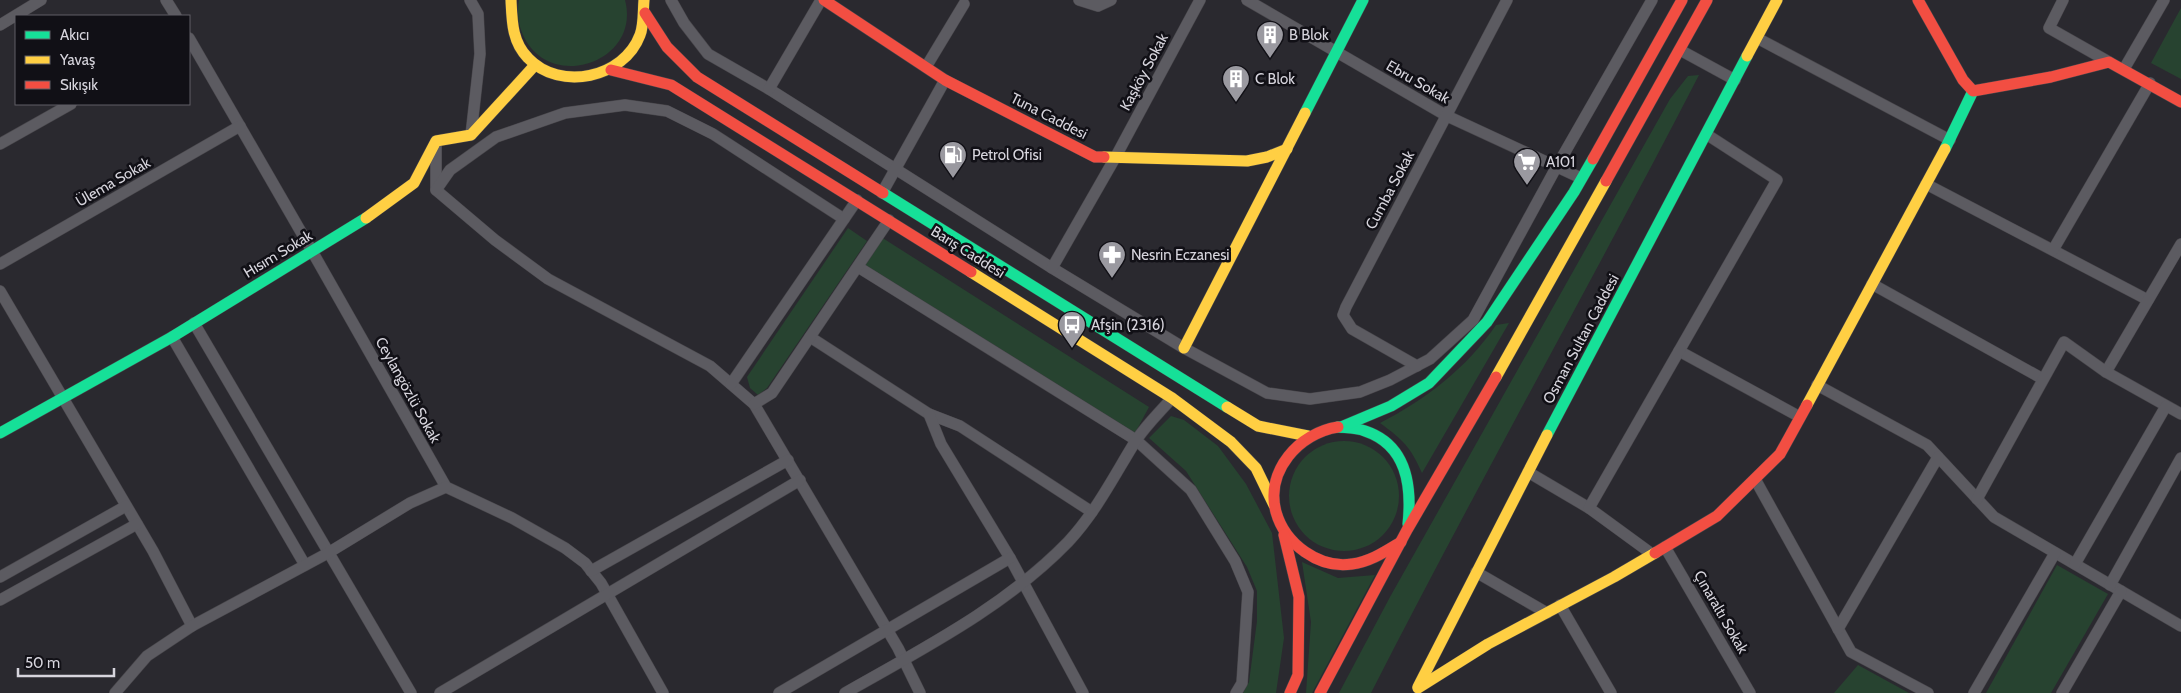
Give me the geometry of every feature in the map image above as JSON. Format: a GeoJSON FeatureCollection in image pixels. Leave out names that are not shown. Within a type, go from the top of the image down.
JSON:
{"type":"FeatureCollection","features":[{"type":"Feature","properties":{"kind":"main road"},"geometry":{"type":"LineString","coordinates":[[510,0],[509,14],[512,33],[522,51],[535,65],[553,75],[572,79],[592,77],[611,70],[625,60],[635,46],[642,30],[645,13],[644,0]]}},
{"type":"Feature","properties":{"kind":"main road","name":"Tuna Caddesi"},"geometry":{"type":"LineString","coordinates":[[822,0],[945,80],[1095,157],[1247,161],[1267,157],[1287,149]]}},
{"type":"Feature","properties":{"kind":"main road"},"geometry":{"type":"LineString","coordinates":[[1184,348],[1363,0]]}},
{"type":"Feature","properties":{"kind":"main road"},"geometry":{"type":"LineString","coordinates":[[1290,693],[1298,675],[1299,597],[1283,530],[1274,505],[1274,485],[1281,466],[1292,449],[1308,436],[1324,430],[1341,427],[1391,406],[1430,383],[1487,322],[1581,178],[1682,0]]}},
{"type":"Feature","properties":{"kind":"main road"},"geometry":{"type":"LineString","coordinates":[[1320,693],[1379,586],[1407,530],[1480,405],[1680,50],[1706,0]]}},
{"type":"Feature","properties":{"kind":"main road","name":"Osman Sultan Caddesi"},"geometry":{"type":"LineString","coordinates":[[1416,690],[1528,472],[1777,0]]}},
{"type":"Feature","properties":{"kind":"main road"},"geometry":{"type":"LineString","coordinates":[[1918,0],[1963,80],[1973,91]]}},
{"type":"Feature","properties":{"kind":"main road","name":"Barış Caddesi"},"geometry":{"type":"LineString","coordinates":[[645,13],[667,47],[697,77],[882,194],[1258,426],[1308,436]]}},
{"type":"Feature","properties":{"kind":"main road"},"geometry":{"type":"LineString","coordinates":[[1973,91],[2051,77],[2109,62],[2150,83],[2181,102]]}},
{"type":"Feature","properties":{"kind":"main road"},"geometry":{"type":"LineString","coordinates":[[436,141],[471,135],[535,65]]}},
{"type":"Feature","properties":{"kind":"main road","name":"Barış Caddesi"},"geometry":{"type":"LineString","coordinates":[[611,70],[671,85],[1172,398],[1230,442],[1256,468],[1274,505]]}},
{"type":"Feature","properties":{"kind":"main road"},"geometry":{"type":"LineString","coordinates":[[1416,690],[1488,644],[1560,606],[1717,516],[1780,454],[1950,140],[1973,91]]}},
{"type":"Feature","properties":{"kind":"main road","name":"Hısım Sokak"},"geometry":{"type":"LineString","coordinates":[[0,433],[172,337],[350,229],[414,183],[436,141]]}},
{"type":"Feature","properties":{"kind":"main road"},"geometry":{"type":"LineString","coordinates":[[1341,427],[1364,430],[1372,434],[1386,442],[1401,460],[1410,482],[1411,506],[1407,530]]}},
{"type":"Feature","properties":{"kind":"main road"},"geometry":{"type":"LineString","coordinates":[[1283,530],[1296,546],[1313,558],[1333,564],[1354,564],[1374,557],[1402,542]]}},
{"type":"Feature","properties":{"kind":"street"},"geometry":{"type":"LineString","coordinates":[[15,15],[41,0]]}},
{"type":"Feature","properties":{"kind":"street"},"geometry":{"type":"LineString","coordinates":[[166,0],[175,15]]}},
{"type":"Feature","properties":{"kind":"street"},"geometry":{"type":"LineString","coordinates":[[470,0],[478,14],[480,54],[471,135]]}},
{"type":"Feature","properties":{"kind":"street"},"geometry":{"type":"LineString","coordinates":[[671,0],[684,23],[708,54],[770,89],[1052,268],[1184,348],[1267,393],[1310,399],[1360,392],[1417,366],[1430,359],[1473,320],[1557,166],[1652,0]]}},
{"type":"Feature","properties":{"kind":"street"},"geometry":{"type":"LineString","coordinates":[[770,89],[822,0]]}},
{"type":"Feature","properties":{"kind":"street"},"geometry":{"type":"LineString","coordinates":[[1079,0],[1098,6],[1111,0]]}},
{"type":"Feature","properties":{"kind":"street","name":"Kaşköy Sokak"},"geometry":{"type":"LineString","coordinates":[[1052,268],[1115,158],[1200,0]]}},
{"type":"Feature","properties":{"kind":"street","name":"Ebru Sokak"},"geometry":{"type":"LineString","coordinates":[[1247,0],[1447,116],[1581,178]]}},
{"type":"Feature","properties":{"kind":"street","name":"Cumba Sokak"},"geometry":{"type":"LineString","coordinates":[[1417,366],[1352,329],[1343,315],[1350,298],[1508,0]]}},
{"type":"Feature","properties":{"kind":"street"},"geometry":{"type":"LineString","coordinates":[[1924,12],[1931,0]]}},
{"type":"Feature","properties":{"kind":"street"},"geometry":{"type":"LineString","coordinates":[[2063,0],[2049,28],[2109,62]]}},
{"type":"Feature","properties":{"kind":"street"},"geometry":{"type":"LineString","coordinates":[[2124,69],[2164,0]]}},
{"type":"Feature","properties":{"kind":"street"},"geometry":{"type":"LineString","coordinates":[[926,67],[964,4]]}},
{"type":"Feature","properties":{"kind":"street"},"geometry":{"type":"LineString","coordinates":[[0,24],[15,15]]}},
{"type":"Feature","properties":{"kind":"street"},"geometry":{"type":"LineString","coordinates":[[1757,38],[1950,140]]}},
{"type":"Feature","properties":{"kind":"street","name":"Ceylangözlü Sokak"},"geometry":{"type":"LineString","coordinates":[[190,40],[446,487]]}},
{"type":"Feature","properties":{"kind":"street"},"geometry":{"type":"LineString","coordinates":[[1680,50],[1735,80]]}},
{"type":"Feature","properties":{"kind":"street"},"geometry":{"type":"LineString","coordinates":[[882,194],[945,80]]}},
{"type":"Feature","properties":{"kind":"street"},"geometry":{"type":"LineString","coordinates":[[2053,250],[2150,83]]}},
{"type":"Feature","properties":{"kind":"street"},"geometry":{"type":"LineString","coordinates":[[0,144],[69,105]]}},
{"type":"Feature","properties":{"kind":"street"},"geometry":{"type":"LineString","coordinates":[[436,190],[450,170],[496,137],[565,113],[625,105],[667,110],[713,134],[844,219]]}},
{"type":"Feature","properties":{"kind":"street","name":"Ülema Sokak"},"geometry":{"type":"LineString","coordinates":[[0,264],[240,126]]}},
{"type":"Feature","properties":{"kind":"street"},"geometry":{"type":"LineString","coordinates":[[1588,508],[1777,180],[1706,134]]}},
{"type":"Feature","properties":{"kind":"street"},"geometry":{"type":"LineString","coordinates":[[436,141],[436,190],[495,240],[548,279],[710,366],[754,404],[888,629],[920,693]]}},
{"type":"Feature","properties":{"kind":"street"},"geometry":{"type":"LineString","coordinates":[[1926,184],[2148,300]]}},
{"type":"Feature","properties":{"kind":"street"},"geometry":{"type":"LineString","coordinates":[[731,384],[856,200]]}},
{"type":"Feature","properties":{"kind":"street"},"geometry":{"type":"LineString","coordinates":[[754,404],[772,393],[889,220]]}},
{"type":"Feature","properties":{"kind":"street"},"geometry":{"type":"LineString","coordinates":[[2106,372],[2148,300],[2177,259],[2181,244]]}},
{"type":"Feature","properties":{"kind":"street"},"geometry":{"type":"LineString","coordinates":[[858,267],[1136,440],[1191,490],[1235,561],[1248,592],[1242,683],[1236,693]]}},
{"type":"Feature","properties":{"kind":"street"},"geometry":{"type":"LineString","coordinates":[[1872,284],[2043,380]]}},
{"type":"Feature","properties":{"kind":"street"},"geometry":{"type":"LineString","coordinates":[[0,290],[137,524],[192,626]]}},
{"type":"Feature","properties":{"kind":"street"},"geometry":{"type":"LineString","coordinates":[[194,323],[410,693]]}},
{"type":"Feature","properties":{"kind":"street"},"geometry":{"type":"LineString","coordinates":[[172,337],[305,566]]}},
{"type":"Feature","properties":{"kind":"street"},"geometry":{"type":"LineString","coordinates":[[810,337],[929,414],[960,426],[1092,512]]}},
{"type":"Feature","properties":{"kind":"street"},"geometry":{"type":"LineString","coordinates":[[1977,499],[2064,342],[2106,372],[2181,414]]}},
{"type":"Feature","properties":{"kind":"street"},"geometry":{"type":"LineString","coordinates":[[1679,351],[1800,417]]}},
{"type":"Feature","properties":{"kind":"street"},"geometry":{"type":"LineString","coordinates":[[1817,385],[1928,445],[1994,517],[2181,626]]}},
{"type":"Feature","properties":{"kind":"street"},"geometry":{"type":"LineString","coordinates":[[845,693],[969,620],[1023,583],[1068,542],[1112,483],[1136,440],[1172,398]]}},
{"type":"Feature","properties":{"kind":"street"},"geometry":{"type":"LineString","coordinates":[[2074,564],[2166,406]]}},
{"type":"Feature","properties":{"kind":"street"},"geometry":{"type":"LineString","coordinates":[[929,414],[941,444],[1010,558],[1083,693]]}},
{"type":"Feature","properties":{"kind":"street"},"geometry":{"type":"LineString","coordinates":[[1838,629],[1938,457]]}},
{"type":"Feature","properties":{"kind":"street"},"geometry":{"type":"LineString","coordinates":[[2110,585],[2181,458]]}},
{"type":"Feature","properties":{"kind":"street"},"geometry":{"type":"LineString","coordinates":[[591,571],[788,460]]}},
{"type":"Feature","properties":{"kind":"street"},"geometry":{"type":"LineString","coordinates":[[1528,472],[1588,508],[1652,554]]}},
{"type":"Feature","properties":{"kind":"street"},"geometry":{"type":"LineString","coordinates":[[1755,479],[1851,652],[1928,693]]}},
{"type":"Feature","properties":{"kind":"street"},"geometry":{"type":"LineString","coordinates":[[440,693],[800,480]]}},
{"type":"Feature","properties":{"kind":"street"},"geometry":{"type":"LineString","coordinates":[[115,693],[147,656],[192,626],[305,566],[410,503],[446,487],[520,522],[565,548],[585,563],[607,594],[663,693]]}},
{"type":"Feature","properties":{"kind":"street"},"geometry":{"type":"LineString","coordinates":[[0,577],[126,506]]}},
{"type":"Feature","properties":{"kind":"street"},"geometry":{"type":"LineString","coordinates":[[0,600],[137,524]]}},
{"type":"Feature","properties":{"kind":"street","name":"Çınaraltı Sokak"},"geometry":{"type":"LineString","coordinates":[[1665,547],[1750,693]]}},
{"type":"Feature","properties":{"kind":"street"},"geometry":{"type":"LineString","coordinates":[[1974,693],[2055,553]]}},
{"type":"Feature","properties":{"kind":"street"},"geometry":{"type":"LineString","coordinates":[[779,693],[1010,558]]}},
{"type":"Feature","properties":{"kind":"street"},"geometry":{"type":"LineString","coordinates":[[1476,572],[1547,613]]}},
{"type":"Feature","properties":{"kind":"street"},"geometry":{"type":"LineString","coordinates":[[2062,693],[2121,591]]}},
{"type":"Feature","properties":{"kind":"street"},"geometry":{"type":"LineString","coordinates":[[1560,606],[1611,693]]}},
{"type":"Feature","properties":{"kind":"green space"},"geometry":{"type":"Polygon","coordinates":[[[519,0],[625,0],[626,22],[619,41],[606,55],[588,63],[568,66],[549,62],[533,50],[520,27],[519,0]]]}},
{"type":"Feature","properties":{"kind":"green space"},"geometry":{"type":"Polygon","coordinates":[[[2181,8],[2181,79],[2151,63],[2181,8]]]}},
{"type":"Feature","properties":{"kind":"green space"},"geometry":{"type":"Polygon","coordinates":[[[1699,75],[1371,693],[1339,693],[1390,597],[1670,99],[1688,76],[1699,75]]]}},
{"type":"Feature","properties":{"kind":"green space"},"geometry":{"type":"Polygon","coordinates":[[[848,228],[867,241],[767,388],[758,395],[750,388],[747,377],[848,228]]]}},
{"type":"Feature","properties":{"kind":"green space"},"geometry":{"type":"Polygon","coordinates":[[[881,237],[1149,407],[1135,433],[863,264],[881,237]]]}},
{"type":"Feature","properties":{"kind":"green space"},"geometry":{"type":"Polygon","coordinates":[[[1509,323],[1422,473],[1414,456],[1405,444],[1380,423],[1413,404],[1444,382],[1485,341],[1496,325],[1509,323]]]}},
{"type":"Feature","properties":{"kind":"green space"},"geometry":{"type":"Polygon","coordinates":[[[1171,416],[1184,420],[1218,446],[1246,484],[1272,533],[1284,638],[1276,693],[1243,693],[1249,682],[1257,621],[1257,591],[1247,567],[1186,471],[1149,438],[1171,416]]]}},
{"type":"Feature","properties":{"kind":"green space"},"geometry":{"type":"Polygon","coordinates":[[[1344,441],[1365,445],[1383,457],[1395,475],[1399,496],[1395,517],[1383,535],[1365,547],[1344,551],[1323,547],[1305,535],[1293,517],[1289,496],[1293,475],[1305,457],[1323,445],[1344,441]]]}},
{"type":"Feature","properties":{"kind":"green space"},"geometry":{"type":"Polygon","coordinates":[[[1302,562],[1338,578],[1375,575],[1312,693],[1306,693],[1311,622],[1302,562]]]}},
{"type":"Feature","properties":{"kind":"green space"},"geometry":{"type":"Polygon","coordinates":[[[2057,565],[2108,594],[2051,693],[1986,693],[2057,565]]]}},
{"type":"Feature","properties":{"kind":"green space"},"geometry":{"type":"Polygon","coordinates":[[[1858,665],[1909,693],[1834,693],[1858,665]]]}},
{"type":"Feature","properties":{"kind":"traffic: fast"},"geometry":{"type":"LineString","coordinates":[[1305,113],[1363,0]]}},
{"type":"Feature","properties":{"kind":"traffic: fast"},"geometry":{"type":"LineString","coordinates":[[1547,435],[1747,56]]}},
{"type":"Feature","properties":{"kind":"traffic: fast"},"geometry":{"type":"LineString","coordinates":[[1945,149],[1973,91]]}},
{"type":"Feature","properties":{"kind":"traffic: fast"},"geometry":{"type":"LineString","coordinates":[[1341,427],[1391,406],[1429,383],[1487,322],[1574,192],[1593,159]]}},
{"type":"Feature","properties":{"kind":"traffic: fast"},"geometry":{"type":"LineString","coordinates":[[883,193],[1227,407]]}},
{"type":"Feature","properties":{"kind":"traffic: fast"},"geometry":{"type":"LineString","coordinates":[[0,433],[172,337],[366,218]]}},
{"type":"Feature","properties":{"kind":"traffic: fast"},"geometry":{"type":"LineString","coordinates":[[1338,427],[1362,430],[1379,437],[1390,446],[1398,457],[1404,468],[1409,495],[1408,524]]}},
{"type":"Feature","properties":{"kind":"traffic: slow"},"geometry":{"type":"LineString","coordinates":[[511,0],[514,31],[523,52],[541,69],[557,75],[573,77],[590,75],[606,70],[620,62],[632,50],[641,31],[644,0]]}},
{"type":"Feature","properties":{"kind":"traffic: slow"},"geometry":{"type":"LineString","coordinates":[[1747,56],[1777,0]]}},
{"type":"Feature","properties":{"kind":"traffic: slow"},"geometry":{"type":"LineString","coordinates":[[366,218],[414,183],[436,141],[471,135],[535,65]]}},
{"type":"Feature","properties":{"kind":"traffic: slow"},"geometry":{"type":"LineString","coordinates":[[1184,348],[1305,113]]}},
{"type":"Feature","properties":{"kind":"traffic: slow"},"geometry":{"type":"LineString","coordinates":[[1104,157],[1247,161],[1267,157],[1287,149]]}},
{"type":"Feature","properties":{"kind":"traffic: slow"},"geometry":{"type":"LineString","coordinates":[[1807,405],[1945,149]]}},
{"type":"Feature","properties":{"kind":"traffic: slow"},"geometry":{"type":"LineString","coordinates":[[1496,377],[1606,181]]}},
{"type":"Feature","properties":{"kind":"traffic: slow"},"geometry":{"type":"LineString","coordinates":[[971,272],[1172,398],[1231,442],[1256,468],[1274,505]]}},
{"type":"Feature","properties":{"kind":"traffic: slow"},"geometry":{"type":"LineString","coordinates":[[1227,407],[1258,426],[1308,436]]}},
{"type":"Feature","properties":{"kind":"traffic: slow"},"geometry":{"type":"LineString","coordinates":[[1418,687],[1547,435]]}},
{"type":"Feature","properties":{"kind":"traffic: slow"},"geometry":{"type":"LineString","coordinates":[[1418,688],[1488,644],[1655,553]]}},
{"type":"Feature","properties":{"kind":"traffic: jam"},"geometry":{"type":"LineString","coordinates":[[824,0],[945,80],[1095,157],[1104,157]]}},
{"type":"Feature","properties":{"kind":"traffic: jam"},"geometry":{"type":"LineString","coordinates":[[1593,159],[1682,0]]}},
{"type":"Feature","properties":{"kind":"traffic: jam"},"geometry":{"type":"LineString","coordinates":[[1606,181],[1707,0]]}},
{"type":"Feature","properties":{"kind":"traffic: jam"},"geometry":{"type":"LineString","coordinates":[[1918,0],[1963,80],[1973,91],[2051,77],[2109,62],[2181,102]]}},
{"type":"Feature","properties":{"kind":"traffic: jam"},"geometry":{"type":"LineString","coordinates":[[645,13],[667,47],[697,77],[883,193]]}},
{"type":"Feature","properties":{"kind":"traffic: jam"},"geometry":{"type":"LineString","coordinates":[[611,70],[671,85],[971,272]]}},
{"type":"Feature","properties":{"kind":"traffic: jam"},"geometry":{"type":"LineString","coordinates":[[1320,693],[1407,530],[1496,377]]}},
{"type":"Feature","properties":{"kind":"traffic: jam"},"geometry":{"type":"LineString","coordinates":[[1655,553],[1717,516],[1780,454],[1807,405]]}},
{"type":"Feature","properties":{"kind":"traffic: jam"},"geometry":{"type":"LineString","coordinates":[[1338,427],[1310,437],[1288,456],[1280,469],[1274,497],[1280,524],[1295,544],[1305,552],[1316,558],[1340,565],[1365,561],[1378,556],[1401,542]]}},
{"type":"Feature","properties":{"kind":"traffic: jam"},"geometry":{"type":"LineString","coordinates":[[1284,535],[1299,597],[1298,675],[1290,693]]}},
{"type":"Feature","properties":{"kind":"place","name":"B Blok"},"geometry":{"type":"Point","coordinates":[1270,59]}},
{"type":"Feature","properties":{"kind":"place","name":"C Blok"},"geometry":{"type":"Point","coordinates":[1236,103]}},
{"type":"Feature","properties":{"kind":"place","name":"Petrol Ofisi"},"geometry":{"type":"Point","coordinates":[953,179]}},
{"type":"Feature","properties":{"kind":"place","name":"A101"},"geometry":{"type":"Point","coordinates":[1527,186]}},
{"type":"Feature","properties":{"kind":"place","name":"Nesrin Eczanesi"},"geometry":{"type":"Point","coordinates":[1112,279]}},
{"type":"Feature","properties":{"kind":"place","name":"Afşin (2316)"},"geometry":{"type":"Point","coordinates":[1072,349]}}]}
